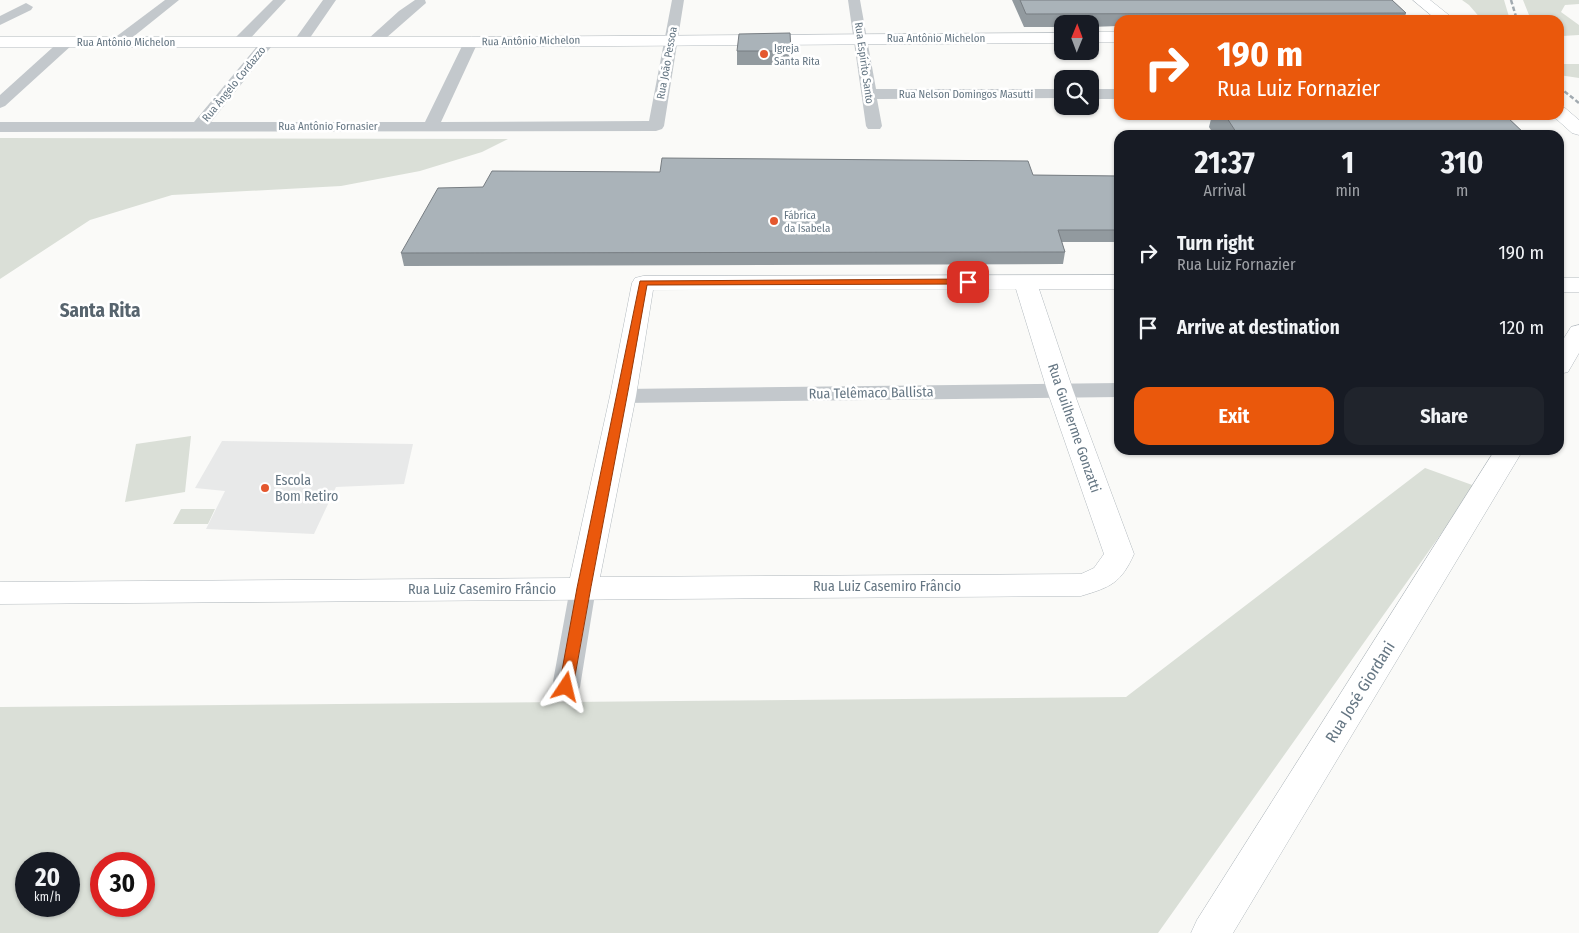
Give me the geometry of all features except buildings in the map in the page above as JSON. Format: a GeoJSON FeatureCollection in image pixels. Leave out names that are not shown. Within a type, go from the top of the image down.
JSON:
{"type":"FeatureCollection","features":[{"type":"Feature","properties":{"kind":"street"},"geometry":{"type":"LineString","coordinates":[[118,42],[173,0]]}},
{"type":"Feature","properties":{"kind":"street"},"geometry":{"type":"LineString","coordinates":[[239,42],[280,0]]}},
{"type":"Feature","properties":{"kind":"street"},"geometry":{"type":"LineString","coordinates":[[300,42],[330,0]]}},
{"type":"Feature","properties":{"kind":"street","name":"Rua João Pessoa"},"geometry":{"type":"LineString","coordinates":[[656,126],[678,0]]}},
{"type":"Feature","properties":{"kind":"street","name":"Rua Espírito Santo"},"geometry":{"type":"LineString","coordinates":[[854,0],[862,39],[874,126]]}},
{"type":"Feature","properties":{"kind":"street"},"geometry":{"type":"LineString","coordinates":[[1420,0],[1440,15]]}},
{"type":"Feature","properties":{"kind":"street"},"geometry":{"type":"LineString","coordinates":[[373,42],[404,14],[420,3]]}},
{"type":"Feature","properties":{"kind":"street"},"geometry":{"type":"LineString","coordinates":[[0,22],[26,7]]}},
{"type":"Feature","properties":{"kind":"street"},"geometry":{"type":"LineString","coordinates":[[1099,37],[1114,37]]}},
{"type":"Feature","properties":{"kind":"street","name":"Rua Antônio Michelon"},"geometry":{"type":"LineString","coordinates":[[0,42],[471,42],[1054,38]]}},
{"type":"Feature","properties":{"kind":"street"},"geometry":{"type":"LineString","coordinates":[[0,104],[68,42]]}},
{"type":"Feature","properties":{"kind":"street","name":"Rua Ângelo Cordazzo"},"geometry":{"type":"LineString","coordinates":[[200,126],[268,42]]}},
{"type":"Feature","properties":{"kind":"street"},"geometry":{"type":"LineString","coordinates":[[431,126],[471,42]]}},
{"type":"Feature","properties":{"kind":"street","name":"Rua Nelson Domingos Masutti"},"geometry":{"type":"LineString","coordinates":[[869,94],[1054,94]]}},
{"type":"Feature","properties":{"kind":"street"},"geometry":{"type":"LineString","coordinates":[[1099,94],[1114,94]]}},
{"type":"Feature","properties":{"kind":"street"},"geometry":{"type":"LineString","coordinates":[[1564,116],[1579,129]]}},
{"type":"Feature","properties":{"kind":"street","name":"Rua Antônio Fornasier"},"geometry":{"type":"LineString","coordinates":[[0,127],[656,126]]}},
{"type":"Feature","properties":{"kind":"street"},"geometry":{"type":"LineString","coordinates":[[566,687],[583,588],[623,396],[643,282],[1114,282]]}},
{"type":"Feature","properties":{"kind":"street","name":"Rua Guilherme Gonzatti"},"geometry":{"type":"LineString","coordinates":[[1026,282],[1060,390],[1119,554],[1110,572]]}},
{"type":"Feature","properties":{"kind":"street"},"geometry":{"type":"LineString","coordinates":[[1564,284],[1579,285]]}},
{"type":"Feature","properties":{"kind":"street"},"geometry":{"type":"LineString","coordinates":[[1564,358],[1579,332]]}},
{"type":"Feature","properties":{"kind":"street","name":"Rua Telêmaco Ballista"},"geometry":{"type":"LineString","coordinates":[[623,396],[1114,390]]}},
{"type":"Feature","properties":{"kind":"street","name":"Rua José Giordani"},"geometry":{"type":"LineString","coordinates":[[1211,933],[1506,455]]}},
{"type":"Feature","properties":{"kind":"street","name":"Rua Luiz Casemiro Frâncio"},"geometry":{"type":"LineString","coordinates":[[0,593],[1080,585],[1094,581],[1110,572]]}},
{"type":"Feature","properties":{"kind":"shaded area"},"geometry":{"type":"Polygon","coordinates":[[[1462,0],[1504,0],[1508,15],[1478,15],[1462,0]]]}},
{"type":"Feature","properties":{"kind":"shaded area"},"geometry":{"type":"Polygon","coordinates":[[[1523,0],[1579,0],[1579,4],[1565,5],[1561,12],[1579,25],[1579,35],[1564,36],[1564,15],[1529,15],[1523,0]]]}},
{"type":"Feature","properties":{"kind":"shaded area"},"geometry":{"type":"Polygon","coordinates":[[[1564,64],[1579,64],[1579,78],[1564,76],[1564,64]]]}},
{"type":"Feature","properties":{"kind":"shaded area"},"geometry":{"type":"Polygon","coordinates":[[[0,138],[508,139],[482,152],[420,171],[341,186],[172,195],[90,220],[0,279],[0,138]]]}},
{"type":"Feature","properties":{"kind":"shaded area"},"geometry":{"type":"Polygon","coordinates":[[[191,436],[185,492],[125,502],[136,444],[191,436]]]}},
{"type":"Feature","properties":{"kind":"shaded area","name":"Escola Bom Retiro"},"geometry":{"type":"Polygon","coordinates":[[[222,441],[413,444],[404,484],[336,487],[314,534],[206,529],[225,491],[195,488],[222,441]]]}},
{"type":"Feature","properties":{"kind":"shaded area"},"geometry":{"type":"Polygon","coordinates":[[[1425,468],[1475,486],[1158,933],[0,933],[0,707],[1126,697],[1425,468]]]}},
{"type":"Feature","properties":{"kind":"shaded area"},"geometry":{"type":"Polygon","coordinates":[[[181,509],[215,509],[208,524],[173,524],[181,509]]]}},
{"type":"Feature","properties":{"kind":"railway"},"geometry":{"type":"LineString","coordinates":[[1511,0],[1516,15]]}},
{"type":"Feature","properties":{"kind":"railway"},"geometry":{"type":"LineString","coordinates":[[1564,91],[1579,103]]}},
{"type":"Feature","properties":{"kind":"place","name":"Igreja Santa Rita"},"geometry":{"type":"Point","coordinates":[764,54]}},
{"type":"Feature","properties":{"kind":"place","name":"Fábrica da Isabela"},"geometry":{"type":"Point","coordinates":[774,221]}},
{"type":"Feature","properties":{"kind":"place","name":"Escola Bom Retiro"},"geometry":{"type":"Point","coordinates":[265,488]}},
{"type":"Feature","properties":{"kind":"district","name":"Santa Rita"},"geometry":{"type":"Point","coordinates":[100,310]}},
{"type":"Feature","properties":{"kind":"route"},"geometry":{"type":"LineString","coordinates":[[566,687],[583,588],[623,396],[643,282],[968,282]]}}]}
